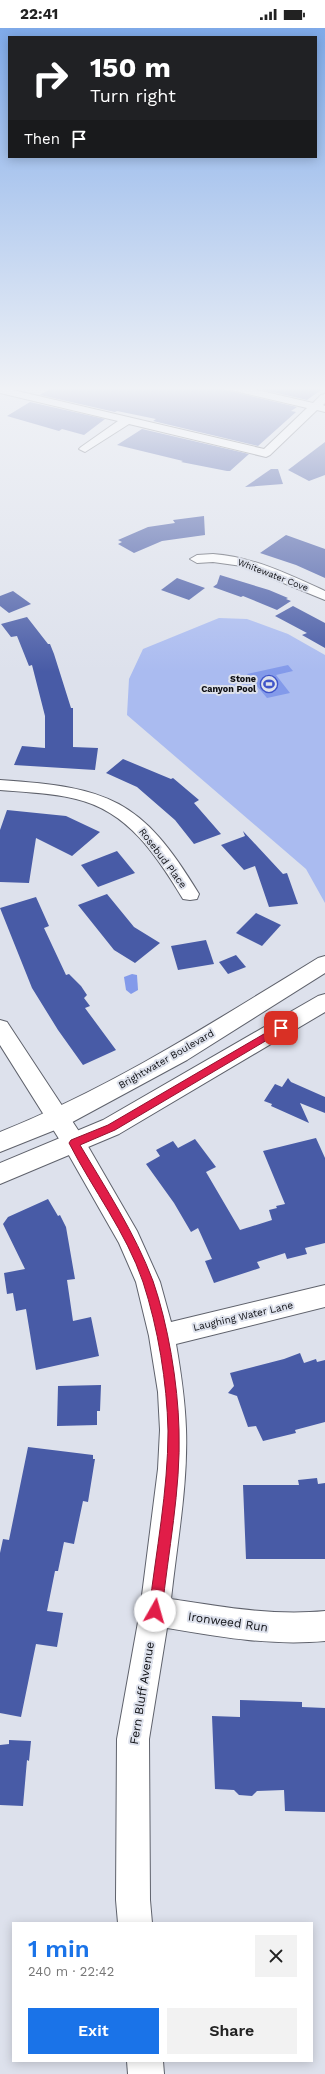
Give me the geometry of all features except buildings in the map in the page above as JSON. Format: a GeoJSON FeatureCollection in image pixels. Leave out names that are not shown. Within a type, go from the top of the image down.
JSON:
{"type":"FeatureCollection","features":[{"type":"Feature","properties":{"kind":"street","name":"Whitewater Cove"},"geometry":{"type":"LineString","coordinates":[[197,559],[206,557],[228,559],[267,571],[325,596]]}},
{"type":"Feature","properties":{"kind":"street","name":"Rosebud Place"},"geometry":{"type":"LineString","coordinates":[[0,785],[67,791],[99,800],[122,812],[137,824],[151,840],[190,894]]}},
{"type":"Feature","properties":{"kind":"street","name":"Brightwater Boulevard"},"geometry":{"type":"LineString","coordinates":[[0,1142],[57,1119],[179,1054],[325,963]]}},
{"type":"Feature","properties":{"kind":"street"},"geometry":{"type":"LineString","coordinates":[[0,1174],[111,1127],[325,1002]]}},
{"type":"Feature","properties":{"kind":"street","name":"Fern Bluff Avenue"},"geometry":{"type":"LineString","coordinates":[[0,1028],[57,1119],[74,1143],[129,1238],[148,1282],[162,1336],[171,1392],[173,1430],[172,1469],[155,1611],[133,1739],[133,1900],[135,1922]]}},
{"type":"Feature","properties":{"kind":"street","name":"Laughing Water Lane"},"geometry":{"type":"LineString","coordinates":[[162,1336],[325,1296]]}},
{"type":"Feature","properties":{"kind":"street","name":"Ironweed Run"},"geometry":{"type":"LineString","coordinates":[[155,1611],[261,1629],[306,1629],[325,1626]]}},
{"type":"Feature","properties":{"kind":"street"},"geometry":{"type":"LineString","coordinates":[[145,2062],[146,2074]]}},
{"type":"Feature","properties":{"kind":"shaded area"},"geometry":{"type":"Polygon","coordinates":[[[219,618],[247,619],[288,634],[325,655],[325,903],[306,869],[127,715],[129,679],[143,649],[219,618]]]}},
{"type":"Feature","properties":{"kind":"shaded area","name":"Stone Canyon Pool"},"geometry":{"type":"Polygon","coordinates":[[[288,665],[293,671],[276,675],[290,693],[267,698],[247,674],[288,665]]]}},
{"type":"Feature","properties":{"kind":"shaded area"},"geometry":{"type":"Polygon","coordinates":[[[132,974],[137,975],[138,990],[131,994],[126,990],[124,977],[132,974]]]}},
{"type":"Feature","properties":{"kind":"place","name":"Stone Canyon Pool"},"geometry":{"type":"Point","coordinates":[269,684]}},
{"type":"Feature","properties":{"kind":"route"},"geometry":{"type":"LineString","coordinates":[[155,1611],[172,1469],[173,1430],[171,1392],[162,1336],[148,1282],[129,1238],[74,1143],[111,1127],[281,1028]]}}]}
